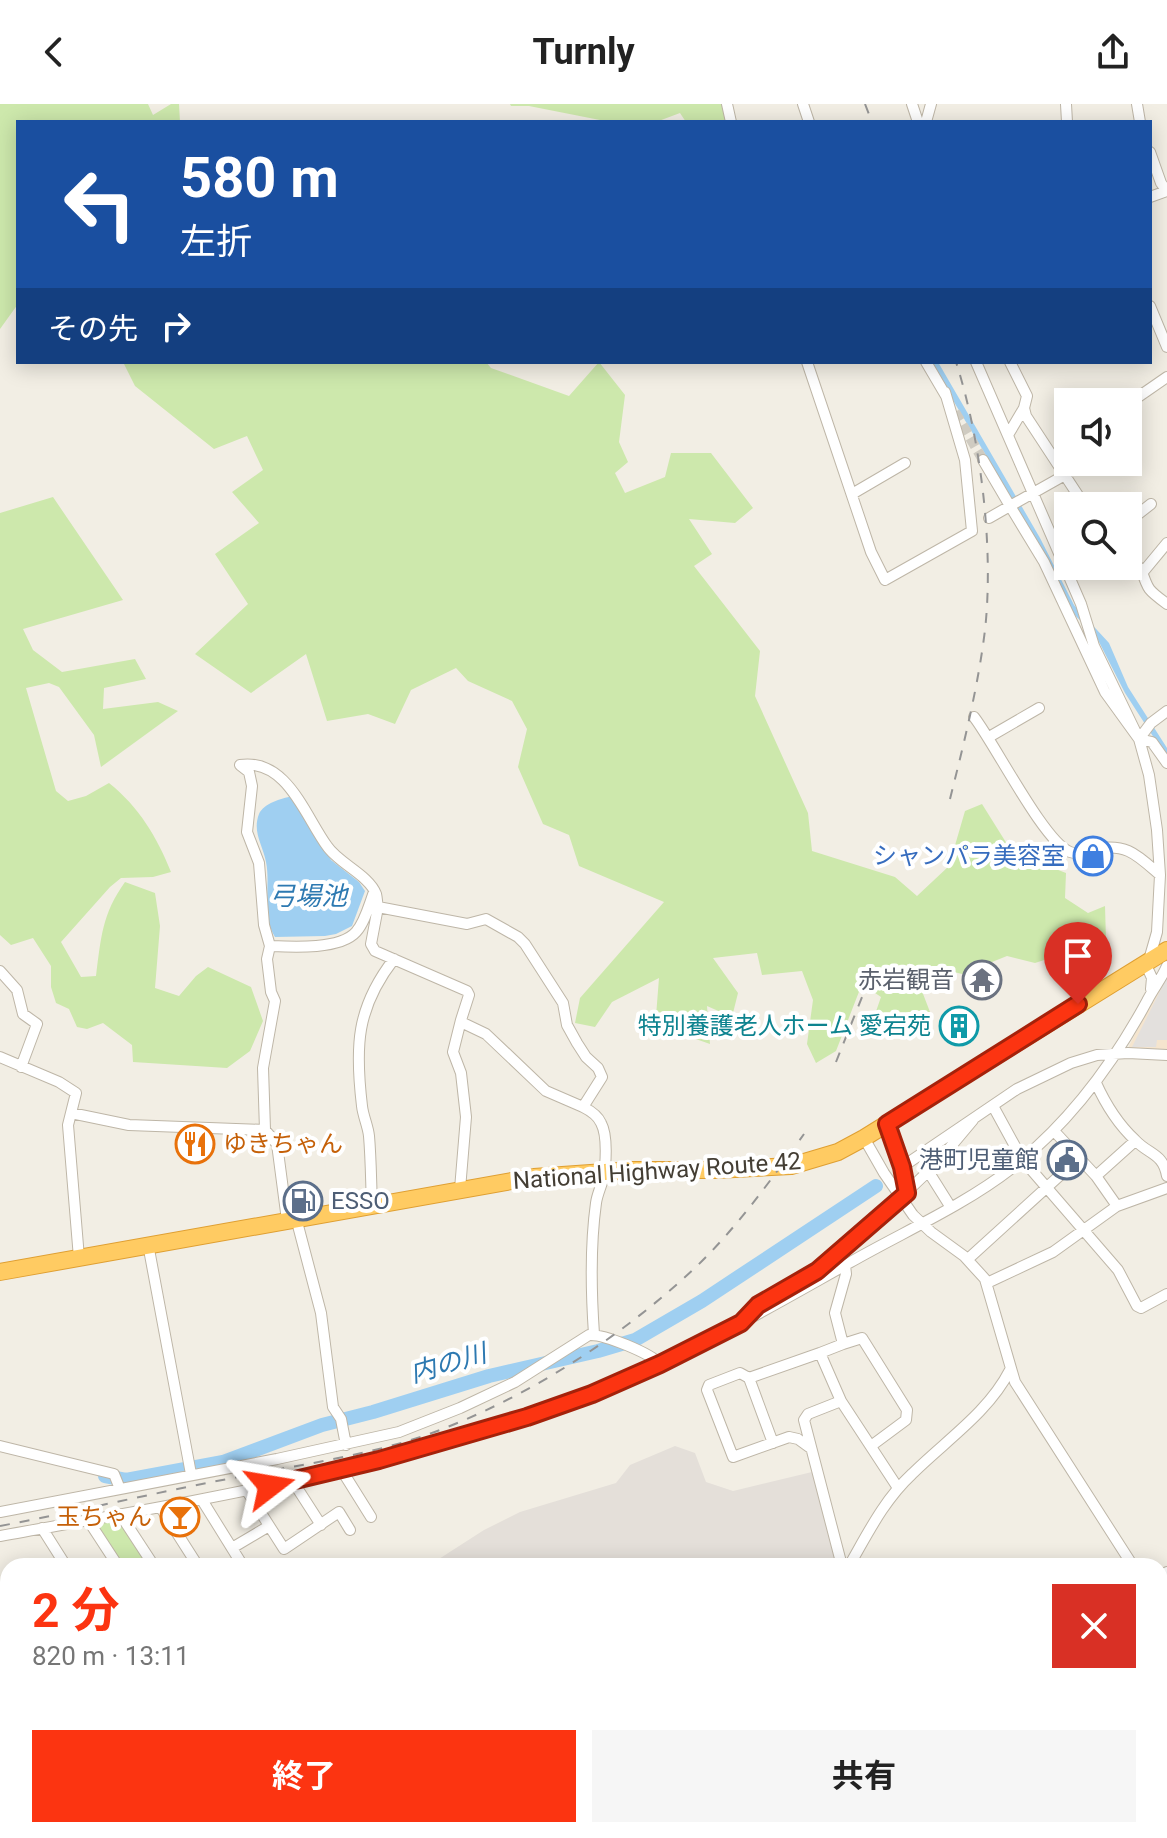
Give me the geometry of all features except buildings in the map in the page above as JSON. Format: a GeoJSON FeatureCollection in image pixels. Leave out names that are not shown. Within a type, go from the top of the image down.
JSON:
{"type":"FeatureCollection","features":[{"type":"Feature","properties":{"kind":"highway","name":"National Highway Route 42"},"geometry":{"type":"LineString","coordinates":[[0,1272],[534,1177],[791,1166],[838,1152],[864,1138],[1163,959]]}},
{"type":"Feature","properties":{"kind":"street"},"geometry":{"type":"LineString","coordinates":[[1152,158],[1167,191]]}},
{"type":"Feature","properties":{"kind":"street"},"geometry":{"type":"LineString","coordinates":[[1152,311],[1167,347]]}},
{"type":"Feature","properties":{"kind":"street"},"geometry":{"type":"LineString","coordinates":[[808,364],[871,552],[885,580],[972,531],[974,526],[965,460],[945,392]]}},
{"type":"Feature","properties":{"kind":"street"},"geometry":{"type":"LineString","coordinates":[[927,364],[955,412]]}},
{"type":"Feature","properties":{"kind":"street"},"geometry":{"type":"LineString","coordinates":[[977,364],[1054,536]]}},
{"type":"Feature","properties":{"kind":"street"},"geometry":{"type":"LineString","coordinates":[[1008,435],[1024,408],[1027,396],[1011,364]]}},
{"type":"Feature","properties":{"kind":"street"},"geometry":{"type":"LineString","coordinates":[[1142,394],[1167,377]]}},
{"type":"Feature","properties":{"kind":"street"},"geometry":{"type":"LineString","coordinates":[[1024,408],[1054,458]]}},
{"type":"Feature","properties":{"kind":"street"},"geometry":{"type":"LineString","coordinates":[[983,460],[1044,562],[1105,692],[1139,739],[1152,742],[1167,763]]}},
{"type":"Feature","properties":{"kind":"street"},"geometry":{"type":"LineString","coordinates":[[852,494],[905,463]]}},
{"type":"Feature","properties":{"kind":"street"},"geometry":{"type":"LineString","coordinates":[[989,518],[1063,476]]}},
{"type":"Feature","properties":{"kind":"street"},"geometry":{"type":"LineString","coordinates":[[1142,511],[1151,504]]}},
{"type":"Feature","properties":{"kind":"street"},"geometry":{"type":"LineString","coordinates":[[1167,543],[1162,556],[1143,572],[1146,586],[1167,604]]}},
{"type":"Feature","properties":{"kind":"street"},"geometry":{"type":"LineString","coordinates":[[0,1536],[202,1500],[341,1469],[527,1417],[592,1394],[741,1323],[950,1206],[999,1177],[1054,1131],[1096,1083],[1115,1054],[1149,998],[1163,959],[1157,932],[1160,875],[1149,775],[1139,739],[1094,646],[1072,580]]}},
{"type":"Feature","properties":{"kind":"street"},"geometry":{"type":"LineString","coordinates":[[989,737],[1039,708]]}},
{"type":"Feature","properties":{"kind":"street"},"geometry":{"type":"LineString","coordinates":[[1139,739],[1151,723],[1167,711]]}},
{"type":"Feature","properties":{"kind":"street"},"geometry":{"type":"LineString","coordinates":[[974,717],[1040,822],[1066,850],[1079,853],[1122,847],[1137,855],[1160,875]]}},
{"type":"Feature","properties":{"kind":"street"},"geometry":{"type":"LineString","coordinates":[[346,1445],[341,1419],[333,1407],[321,1313],[292,1219],[277,1144],[265,1130],[263,1068],[275,1001],[267,959],[270,946],[264,925],[259,863],[247,832],[252,786],[249,772],[240,765],[252,763],[287,783],[327,847],[374,891],[378,907],[371,944],[375,951],[467,991],[469,995],[453,1052],[461,1073],[466,1117],[460,1189]]}},
{"type":"Feature","properties":{"kind":"street"},"geometry":{"type":"LineString","coordinates":[[270,946],[302,946],[346,939],[358,929],[374,891]]}},
{"type":"Feature","properties":{"kind":"street"},"geometry":{"type":"LineString","coordinates":[[378,907],[467,924],[486,919],[521,940],[563,1003],[567,1025],[581,1050],[600,1071],[602,1077],[583,1107]]}},
{"type":"Feature","properties":{"kind":"street"},"geometry":{"type":"LineString","coordinates":[[1157,932],[1163,959]]}},
{"type":"Feature","properties":{"kind":"street"},"geometry":{"type":"LineString","coordinates":[[372,1205],[369,1134],[362,1106],[358,1039],[369,1002],[394,959]]}},
{"type":"Feature","properties":{"kind":"street"},"geometry":{"type":"LineString","coordinates":[[1149,998],[1152,983],[1148,970],[1163,959]]}},
{"type":"Feature","properties":{"kind":"street"},"geometry":{"type":"LineString","coordinates":[[0,971],[17,990],[23,1014],[37,1024],[21,1067]]}},
{"type":"Feature","properties":{"kind":"street"},"geometry":{"type":"LineString","coordinates":[[461,1020],[490,1037],[546,1091],[590,1111],[601,1123],[604,1172],[596,1200],[591,1295],[594,1334]]}},
{"type":"Feature","properties":{"kind":"street"},"geometry":{"type":"LineString","coordinates":[[902,1167],[1029,1082],[1071,1063],[1091,1056],[1167,1055]]}},
{"type":"Feature","properties":{"kind":"street"},"geometry":{"type":"LineString","coordinates":[[0,1057],[76,1093],[68,1125],[79,1258]]}},
{"type":"Feature","properties":{"kind":"street"},"geometry":{"type":"LineString","coordinates":[[1096,1083],[1106,1104],[1135,1141],[1164,1156],[1167,1176]]}},
{"type":"Feature","properties":{"kind":"street"},"geometry":{"type":"LineString","coordinates":[[993,1106],[1022,1159],[1118,1270],[1137,1306],[1141,1308],[1167,1294]]}},
{"type":"Feature","properties":{"kind":"street"},"geometry":{"type":"LineString","coordinates":[[71,1113],[129,1125],[265,1130]]}},
{"type":"Feature","properties":{"kind":"street"},"geometry":{"type":"LineString","coordinates":[[741,1323],[758,1305],[817,1271],[904,1196],[973,1120]]}},
{"type":"Feature","properties":{"kind":"street"},"geometry":{"type":"LineString","coordinates":[[887,1124],[902,1167],[904,1196]]}},
{"type":"Feature","properties":{"kind":"street"},"geometry":{"type":"LineString","coordinates":[[1054,1131],[1096,1176],[1117,1206]]}},
{"type":"Feature","properties":{"kind":"street"},"geometry":{"type":"LineString","coordinates":[[864,1138],[920,1223],[968,1259],[987,1283],[1010,1370],[1019,1389],[1128,1558]]}},
{"type":"Feature","properties":{"kind":"street"},"geometry":{"type":"LineString","coordinates":[[1096,1176],[1135,1141]]}},
{"type":"Feature","properties":{"kind":"street"},"geometry":{"type":"LineString","coordinates":[[968,1259],[1079,1158]]}},
{"type":"Feature","properties":{"kind":"street"},"geometry":{"type":"LineString","coordinates":[[928,1171],[950,1206]]}},
{"type":"Feature","properties":{"kind":"street"},"geometry":{"type":"LineString","coordinates":[[987,1283],[1053,1252],[1117,1206],[1167,1188]]}},
{"type":"Feature","properties":{"kind":"street"},"geometry":{"type":"LineString","coordinates":[[148,1244],[191,1474]]}},
{"type":"Feature","properties":{"kind":"street"},"geometry":{"type":"LineString","coordinates":[[843,1344],[835,1313],[846,1274],[845,1265]]}},
{"type":"Feature","properties":{"kind":"street"},"geometry":{"type":"LineString","coordinates":[[594,1334],[652,1356],[660,1364]]}},
{"type":"Feature","properties":{"kind":"street"},"geometry":{"type":"LineString","coordinates":[[0,1512],[399,1432],[515,1382],[594,1334]]}},
{"type":"Feature","properties":{"kind":"street"},"geometry":{"type":"LineString","coordinates":[[749,1378],[862,1338],[907,1410],[906,1420],[871,1446]]}},
{"type":"Feature","properties":{"kind":"street"},"geometry":{"type":"LineString","coordinates":[[820,1353],[841,1401],[898,1488]]}},
{"type":"Feature","properties":{"kind":"street"},"geometry":{"type":"LineString","coordinates":[[853,1558],[873,1522],[898,1488],[989,1401],[1010,1370]]}},
{"type":"Feature","properties":{"kind":"street"},"geometry":{"type":"LineString","coordinates":[[773,1443],[749,1378],[740,1373],[709,1385],[707,1390],[733,1457],[794,1437],[809,1447]]}},
{"type":"Feature","properties":{"kind":"street"},"geometry":{"type":"LineString","coordinates":[[840,1558],[809,1447],[805,1417],[841,1401]]}},
{"type":"Feature","properties":{"kind":"street"},"geometry":{"type":"LineString","coordinates":[[0,1446],[114,1474],[120,1489]]}},
{"type":"Feature","properties":{"kind":"street"},"geometry":{"type":"LineString","coordinates":[[341,1469],[371,1517]]}},
{"type":"Feature","properties":{"kind":"street"},"geometry":{"type":"LineString","coordinates":[[292,1480],[321,1525]]}},
{"type":"Feature","properties":{"kind":"street"},"geometry":{"type":"LineString","coordinates":[[247,1491],[284,1549],[339,1512],[350,1530]]}},
{"type":"Feature","properties":{"kind":"street"},"geometry":{"type":"LineString","coordinates":[[202,1500],[238,1558]]}},
{"type":"Feature","properties":{"kind":"street"},"geometry":{"type":"LineString","coordinates":[[161,1508],[193,1558]]}},
{"type":"Feature","properties":{"kind":"street"},"geometry":{"type":"LineString","coordinates":[[120,1514],[149,1558]]}},
{"type":"Feature","properties":{"kind":"street"},"geometry":{"type":"LineString","coordinates":[[88,1520],[113,1558]]}},
{"type":"Feature","properties":{"kind":"street"},"geometry":{"type":"LineString","coordinates":[[232,1548],[269,1526]]}},
{"type":"Feature","properties":{"kind":"street"},"geometry":{"type":"LineString","coordinates":[[42,1528],[61,1558]]}},
{"type":"Feature","properties":{"kind":"shaded area"},"geometry":{"type":"Polygon","coordinates":[[[1167,973],[1167,1055],[1128,1053],[1129,1046],[1167,973]]]}},
{"type":"Feature","properties":{"kind":"shaded area"},"geometry":{"type":"Polygon","coordinates":[[[1167,977],[1167,1040],[1157,1040],[1156,1047],[1132,1047],[1167,977]]]}},
{"type":"Feature","properties":{"kind":"shaded area"},"geometry":{"type":"Polygon","coordinates":[[[675,1446],[695,1453],[706,1482],[733,1491],[812,1472],[836,1558],[440,1558],[484,1530],[520,1512],[616,1483],[630,1465],[675,1446]]]}},
{"type":"Feature","properties":{"kind":"green space"},"geometry":{"type":"Polygon","coordinates":[[[0,104],[148,104],[153,115],[171,104],[179,104],[180,120],[16,120],[16,307],[0,329],[0,104]]]}},
{"type":"Feature","properties":{"kind":"green space"},"geometry":{"type":"Polygon","coordinates":[[[723,104],[726,120],[685,120],[680,113],[661,120],[600,120],[529,106],[511,106],[723,104]]]}},
{"type":"Feature","properties":{"kind":"green space"},"geometry":{"type":"Polygon","coordinates":[[[124,364],[488,364],[491,368],[569,396],[601,364],[625,395],[619,442],[628,462],[615,473],[625,493],[665,477],[671,453],[711,453],[753,508],[735,523],[689,519],[712,554],[694,566],[760,651],[755,696],[808,813],[812,851],[895,877],[917,896],[949,866],[965,811],[982,804],[1012,852],[1066,873],[1065,898],[1088,913],[1105,906],[1106,940],[1035,963],[1007,956],[962,974],[946,970],[920,986],[930,1012],[913,1024],[897,1021],[879,1030],[872,1023],[881,997],[862,984],[836,1051],[816,1063],[807,1044],[813,1000],[802,971],[762,975],[757,953],[713,958],[738,993],[732,1017],[707,1006],[710,1044],[690,1037],[676,1037],[656,1016],[659,978],[612,1002],[595,1027],[575,1023],[580,998],[664,902],[579,866],[569,835],[543,824],[518,767],[527,729],[512,701],[468,681],[456,668],[411,690],[395,724],[368,714],[327,721],[306,654],[251,693],[195,654],[248,604],[215,554],[259,523],[232,492],[263,470],[247,436],[214,449],[135,386],[124,364]]]}},
{"type":"Feature","properties":{"kind":"green space"},"geometry":{"type":"Polygon","coordinates":[[[53,497],[123,600],[23,629],[33,650],[62,672],[135,659],[146,679],[104,688],[103,709],[158,702],[178,711],[101,767],[94,735],[59,687],[49,683],[26,688],[56,791],[68,801],[86,796],[109,783],[146,823],[171,872],[153,877],[121,878],[61,942],[81,977],[96,976],[107,916],[125,882],[155,893],[160,926],[155,988],[179,996],[208,967],[251,987],[263,1021],[250,1051],[227,1068],[133,1062],[132,1045],[103,1023],[87,1029],[77,1027],[69,1009],[56,1003],[51,987],[51,966],[33,938],[11,945],[0,935],[0,513],[53,497]]]}},
{"type":"Feature","properties":{"kind":"green space"},"geometry":{"type":"Polygon","coordinates":[[[120,1520],[145,1558],[114,1558],[94,1526],[96,1522],[120,1520]]]}},
{"type":"Feature","properties":{"kind":"water"},"geometry":{"type":"Polygon","coordinates":[[[931,364],[939,364],[1040,538],[1054,566],[1054,580],[1061,580],[1074,605],[1109,643],[1128,687],[1167,748],[1167,758],[1125,693],[1097,638],[1068,608],[984,452],[931,364]]]}},
{"type":"Feature","properties":{"kind":"water","name":"弓場池"},"geometry":{"type":"Polygon","coordinates":[[[292,796],[331,860],[359,882],[365,891],[352,926],[336,934],[275,937],[268,920],[267,871],[257,821],[265,807],[292,796]]]}},
{"type":"Feature","properties":{"kind":"waterway","name":"内の川"},"geometry":{"type":"LineString","coordinates":[[105,1476],[126,1480],[223,1462],[322,1425],[489,1376],[635,1340],[702,1301],[876,1186]]}},
{"type":"Feature","properties":{"kind":"tunnel"},"geometry":{"type":"LineString","coordinates":[[955,412],[983,460]]}},
{"type":"Feature","properties":{"kind":"railway"},"geometry":{"type":"LineString","coordinates":[[865,104],[871,120]]}},
{"type":"Feature","properties":{"kind":"railway"},"geometry":{"type":"LineString","coordinates":[[950,799],[979,673],[985,630],[988,564],[979,459],[957,364]]}},
{"type":"Feature","properties":{"kind":"railway"},"geometry":{"type":"LineString","coordinates":[[836,1062],[864,992]]}},
{"type":"Feature","properties":{"kind":"railway"},"geometry":{"type":"LineString","coordinates":[[0,1526],[371,1451],[424,1436],[517,1395],[612,1336],[670,1291],[726,1235],[804,1134]]}},
{"type":"Feature","properties":{"kind":"place","name":"シャンパラ美容室"},"geometry":{"type":"Point","coordinates":[1093,856]}},
{"type":"Feature","properties":{"kind":"place","name":"赤岩観音"},"geometry":{"type":"Point","coordinates":[982,980]}},
{"type":"Feature","properties":{"kind":"place","name":"特別養護老人ホーム 愛宕苑"},"geometry":{"type":"Point","coordinates":[959,1026]}},
{"type":"Feature","properties":{"kind":"place","name":"ゆきちゃん"},"geometry":{"type":"Point","coordinates":[195,1144]}},
{"type":"Feature","properties":{"kind":"place","name":"港町児童館"},"geometry":{"type":"Point","coordinates":[1067,1160]}},
{"type":"Feature","properties":{"kind":"place","name":"ESSO"},"geometry":{"type":"Point","coordinates":[303,1201]}},
{"type":"Feature","properties":{"kind":"place","name":"玉ちゃん"},"geometry":{"type":"Point","coordinates":[180,1517]}},
{"type":"Feature","properties":{"kind":"route"},"geometry":{"type":"LineString","coordinates":[[270,1486],[432,1446],[527,1417],[592,1394],[741,1323],[758,1305],[829,1262],[907,1193],[902,1167],[887,1124],[1078,1004]]}}]}
